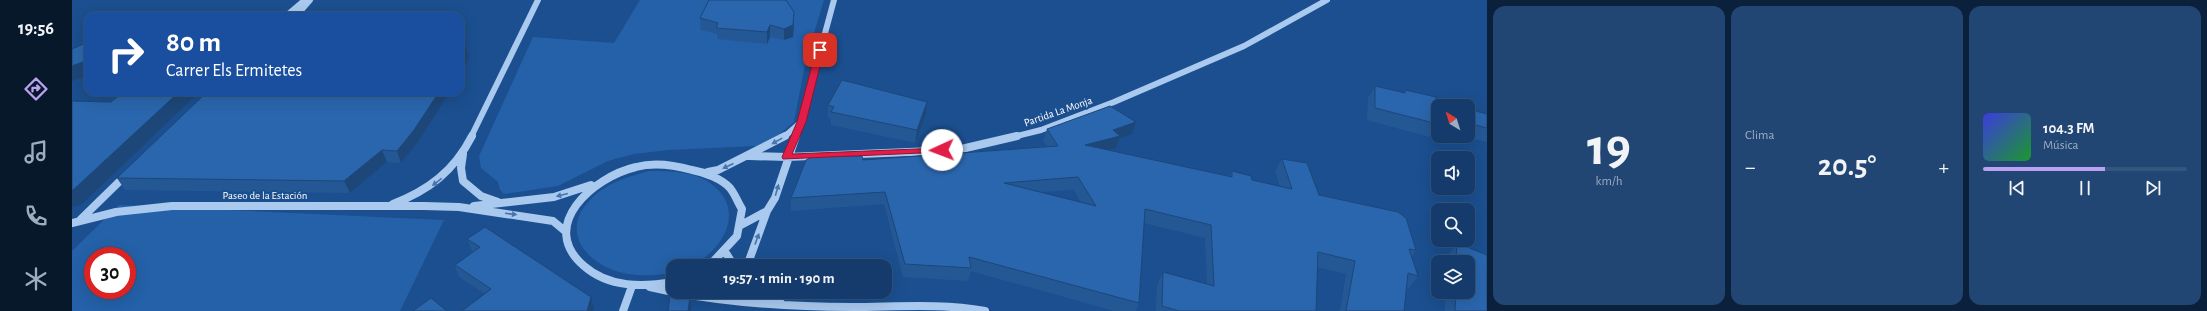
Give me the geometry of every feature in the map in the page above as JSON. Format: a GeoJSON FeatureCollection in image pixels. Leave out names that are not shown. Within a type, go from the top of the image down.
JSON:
{"type":"FeatureCollection","features":[{"type":"Feature","properties":{"kind":"street"},"geometry":{"type":"LineString","coordinates":[[291,12],[305,0]]}},
{"type":"Feature","properties":{"kind":"street"},"geometry":{"type":"LineString","coordinates":[[300,12],[310,0]]}},
{"type":"Feature","properties":{"kind":"street"},"geometry":{"type":"LineString","coordinates":[[387,206],[425,190],[440,179],[463,153],[538,0]]}},
{"type":"Feature","properties":{"kind":"street"},"geometry":{"type":"LineString","coordinates":[[750,259],[767,211],[775,198],[787,157],[801,122],[834,0]]}},
{"type":"Feature","properties":{"kind":"street","name":"Partida La Monja"},"geometry":{"type":"LineString","coordinates":[[749,156],[787,157],[957,150],[1041,130],[1114,102],[1244,46],[1327,0]]}},
{"type":"Feature","properties":{"kind":"street"},"geometry":{"type":"LineString","coordinates":[[708,172],[718,170],[749,156],[781,139],[801,122]]}},
{"type":"Feature","properties":{"kind":"street"},"geometry":{"type":"LineString","coordinates":[[463,153],[461,168],[462,181],[481,196],[504,203]]}},
{"type":"Feature","properties":{"kind":"street","name":"Paseo de la Estación"},"geometry":{"type":"LineString","coordinates":[[76,222],[116,212],[172,206],[459,207],[554,198],[572,193],[621,172],[653,164],[691,167],[708,172]]}},
{"type":"Feature","properties":{"kind":"street"},"geometry":{"type":"LineString","coordinates":[[708,172],[723,182],[735,194],[741,209],[741,225],[736,240],[726,253],[718,259]]}},
{"type":"Feature","properties":{"kind":"street"},"geometry":{"type":"LineString","coordinates":[[72,228],[76,222],[129,173]]}},
{"type":"Feature","properties":{"kind":"street"},"geometry":{"type":"LineString","coordinates":[[598,182],[577,202],[569,213],[565,231],[566,243],[574,258],[588,272],[608,281],[632,286],[666,283]]}},
{"type":"Feature","properties":{"kind":"street"},"geometry":{"type":"LineString","coordinates":[[424,206],[421,201],[425,190]]}},
{"type":"Feature","properties":{"kind":"street","name":"Paseo de la Estación"},"geometry":{"type":"LineString","coordinates":[[459,207],[553,221],[565,231]]}},
{"type":"Feature","properties":{"kind":"street"},"geometry":{"type":"LineString","coordinates":[[741,225],[767,211]]}},
{"type":"Feature","properties":{"kind":"street"},"geometry":{"type":"LineString","coordinates":[[726,253],[730,259]]}},
{"type":"Feature","properties":{"kind":"street"},"geometry":{"type":"LineString","coordinates":[[623,311],[632,286]]}},
{"type":"Feature","properties":{"kind":"street"},"geometry":{"type":"LineString","coordinates":[[644,286],[666,291]]}},
{"type":"Feature","properties":{"kind":"street"},"geometry":{"type":"LineString","coordinates":[[715,299],[783,304],[958,306],[985,311]]}},
{"type":"Feature","properties":{"kind":"street"},"geometry":{"type":"LineString","coordinates":[[775,299],[783,304]]}},
{"type":"Feature","properties":{"kind":"shaded area"},"geometry":{"type":"Polygon","coordinates":[[[640,0],[824,0],[806,60],[794,122],[775,138],[756,146],[669,150],[634,154],[608,161],[558,186],[504,194],[500,190],[498,182],[481,168],[479,156],[533,37],[614,43],[640,0]]]}},
{"type":"Feature","properties":{"kind":"shaded area"},"geometry":{"type":"Polygon","coordinates":[[[649,171],[683,173],[699,177],[707,181],[723,196],[728,207],[729,219],[721,241],[702,259],[666,259],[666,273],[657,275],[628,274],[602,265],[591,257],[583,248],[578,237],[577,225],[581,213],[596,194],[625,178],[649,171]]]}},
{"type":"Feature","properties":{"kind":"shaded area"},"geometry":{"type":"Polygon","coordinates":[[[119,205],[444,220],[400,311],[72,311],[72,251],[119,205]]]}},
{"type":"Feature","properties":{"kind":"building"},"geometry":{"type":"Polygon","coordinates":[[[709,0],[786,0],[794,12],[793,25],[784,29],[770,25],[767,32],[716,28],[718,23],[700,18],[709,0]]]}},
{"type":"Feature","properties":{"kind":"building"},"geometry":{"type":"Polygon","coordinates":[[[84,44],[84,62],[72,66],[72,49],[84,44]]]}},
{"type":"Feature","properties":{"kind":"building"},"geometry":{"type":"Polygon","coordinates":[[[842,80],[927,102],[917,130],[831,112],[834,107],[828,105],[842,80]]]}},
{"type":"Feature","properties":{"kind":"building"},"geometry":{"type":"Polygon","coordinates":[[[1375,86],[1405,93],[1405,90],[1436,97],[1436,99],[1431,99],[1431,122],[1375,108],[1375,86]]]}},
{"type":"Feature","properties":{"kind":"building"},"geometry":{"type":"Polygon","coordinates":[[[118,96],[175,96],[72,191],[72,101],[111,102],[118,96]]]}},
{"type":"Feature","properties":{"kind":"building"},"geometry":{"type":"Polygon","coordinates":[[[203,96],[436,96],[414,130],[397,151],[382,150],[344,181],[117,178],[203,96]]]}},
{"type":"Feature","properties":{"kind":"building"},"geometry":{"type":"Polygon","coordinates":[[[1110,106],[1136,122],[1113,130],[1120,136],[1085,145],[1232,177],[1232,171],[1251,176],[1252,180],[1292,189],[1282,159],[1307,163],[1319,195],[1398,212],[1406,218],[1416,250],[1409,249],[1418,276],[1408,273],[1404,311],[1346,311],[1355,261],[1318,252],[1316,311],[1179,311],[1162,306],[1163,272],[1214,286],[1211,225],[1145,209],[1139,303],[969,257],[971,268],[905,264],[885,192],[791,198],[806,160],[813,156],[862,156],[863,160],[1058,146],[1047,129],[1110,106]],[[1078,177],[1004,183],[1096,206],[1078,177]]]}},
{"type":"Feature","properties":{"kind":"building"},"geometry":{"type":"Polygon","coordinates":[[[1475,111],[1487,114],[1487,128],[1475,125],[1475,111]]]}},
{"type":"Feature","properties":{"kind":"building"},"geometry":{"type":"Polygon","coordinates":[[[485,227],[591,297],[587,311],[462,311],[491,289],[455,265],[480,247],[467,239],[485,227]]]}},
{"type":"Feature","properties":{"kind":"building"},"geometry":{"type":"Polygon","coordinates":[[[1457,247],[1467,247],[1487,255],[1487,311],[1455,311],[1456,299],[1475,299],[1475,255],[1456,255],[1457,247]]]}},
{"type":"Feature","properties":{"kind":"building"},"geometry":{"type":"Polygon","coordinates":[[[431,298],[447,311],[413,311],[431,298]]]}},
{"type":"Feature","properties":{"kind":"building"},"geometry":{"type":"Polygon","coordinates":[[[670,299],[690,299],[688,311],[668,311],[670,299]]]}},
{"type":"Feature","properties":{"kind":"route"},"geometry":{"type":"LineString","coordinates":[[820,50],[801,122],[787,157],[942,150]]}}]}
